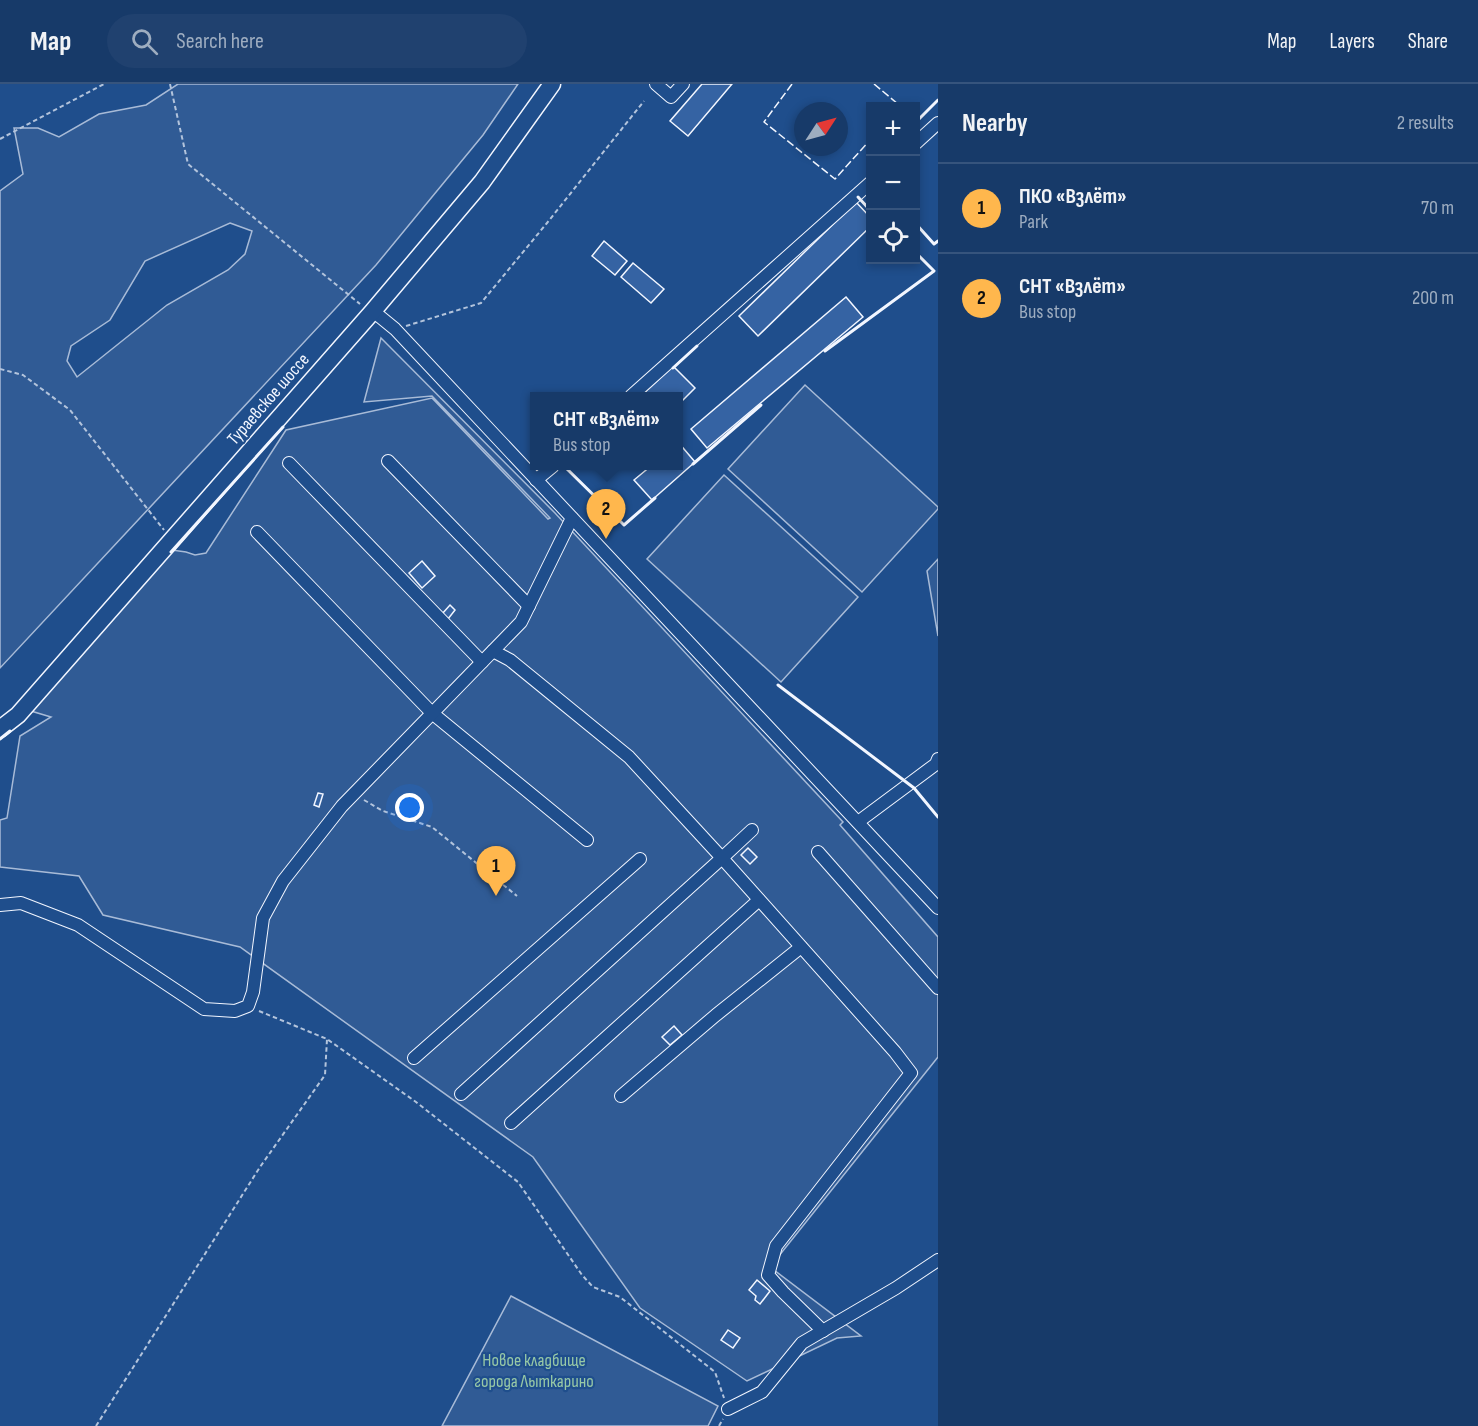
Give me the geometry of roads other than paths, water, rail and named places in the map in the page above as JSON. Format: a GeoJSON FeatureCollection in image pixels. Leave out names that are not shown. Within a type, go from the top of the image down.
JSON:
{"type":"FeatureCollection","features":[{"type":"Feature","properties":{"kind":"main road","name":"Тураевское шоссе"},"geometry":{"type":"LineString","coordinates":[[0,729],[18,715],[373,311],[482,183],[552,84]]}},
{"type":"Feature","properties":{"kind":"street"},"geometry":{"type":"LineString","coordinates":[[656,84],[671,97],[683,84]]}},
{"type":"Feature","properties":{"kind":"street"},"geometry":{"type":"LineString","coordinates":[[920,139],[938,123]]}},
{"type":"Feature","properties":{"kind":"street"},"geometry":{"type":"LineString","coordinates":[[635,392],[866,187]]}},
{"type":"Feature","properties":{"kind":"street"},"geometry":{"type":"LineString","coordinates":[[373,311],[395,329],[938,908]]}},
{"type":"Feature","properties":{"kind":"street"},"geometry":{"type":"LineString","coordinates":[[388,461],[529,606]]}},
{"type":"Feature","properties":{"kind":"street"},"geometry":{"type":"LineString","coordinates":[[289,463],[482,662]]}},
{"type":"Feature","properties":{"kind":"street"},"geometry":{"type":"LineString","coordinates":[[536,480],[547,470]]}},
{"type":"Feature","properties":{"kind":"street"},"geometry":{"type":"LineString","coordinates":[[0,905],[21,903],[78,925],[204,1009],[235,1011],[248,1006],[253,992],[263,918],[283,881],[342,806],[521,622],[572,518]]}},
{"type":"Feature","properties":{"kind":"street"},"geometry":{"type":"LineString","coordinates":[[257,532],[432,713],[586,840]]}},
{"type":"Feature","properties":{"kind":"street"},"geometry":{"type":"LineString","coordinates":[[493,651],[510,660],[629,757],[722,858],[895,1052],[911,1073],[776,1246],[768,1275],[823,1331]]}},
{"type":"Feature","properties":{"kind":"street"},"geometry":{"type":"LineString","coordinates":[[858,822],[936,764],[938,759]]}},
{"type":"Feature","properties":{"kind":"street"},"geometry":{"type":"LineString","coordinates":[[461,1094],[752,830]]}},
{"type":"Feature","properties":{"kind":"street"},"geometry":{"type":"LineString","coordinates":[[818,852],[938,988]]}},
{"type":"Feature","properties":{"kind":"street"},"geometry":{"type":"LineString","coordinates":[[414,1058],[640,859]]}},
{"type":"Feature","properties":{"kind":"street"},"geometry":{"type":"LineString","coordinates":[[511,1123],[759,900]]}},
{"type":"Feature","properties":{"kind":"street"},"geometry":{"type":"LineString","coordinates":[[621,1096],[716,1015],[801,947]]}},
{"type":"Feature","properties":{"kind":"street"},"geometry":{"type":"LineString","coordinates":[[728,1409],[762,1392],[802,1344],[938,1260]]}},
{"type":"Feature","properties":{"kind":"place","name":"СНТ «Взлёт»"},"geometry":{"type":"Point","coordinates":[606,539]}},
{"type":"Feature","properties":{"kind":"place","name":"ПКО «Взлёт»"},"geometry":{"type":"Point","coordinates":[496,896]}},
{"type":"Feature","properties":{"kind":"park label","name":"Новое кладбище города Лыткарино"},"geometry":{"type":"Point","coordinates":[534,1370]}}]}
